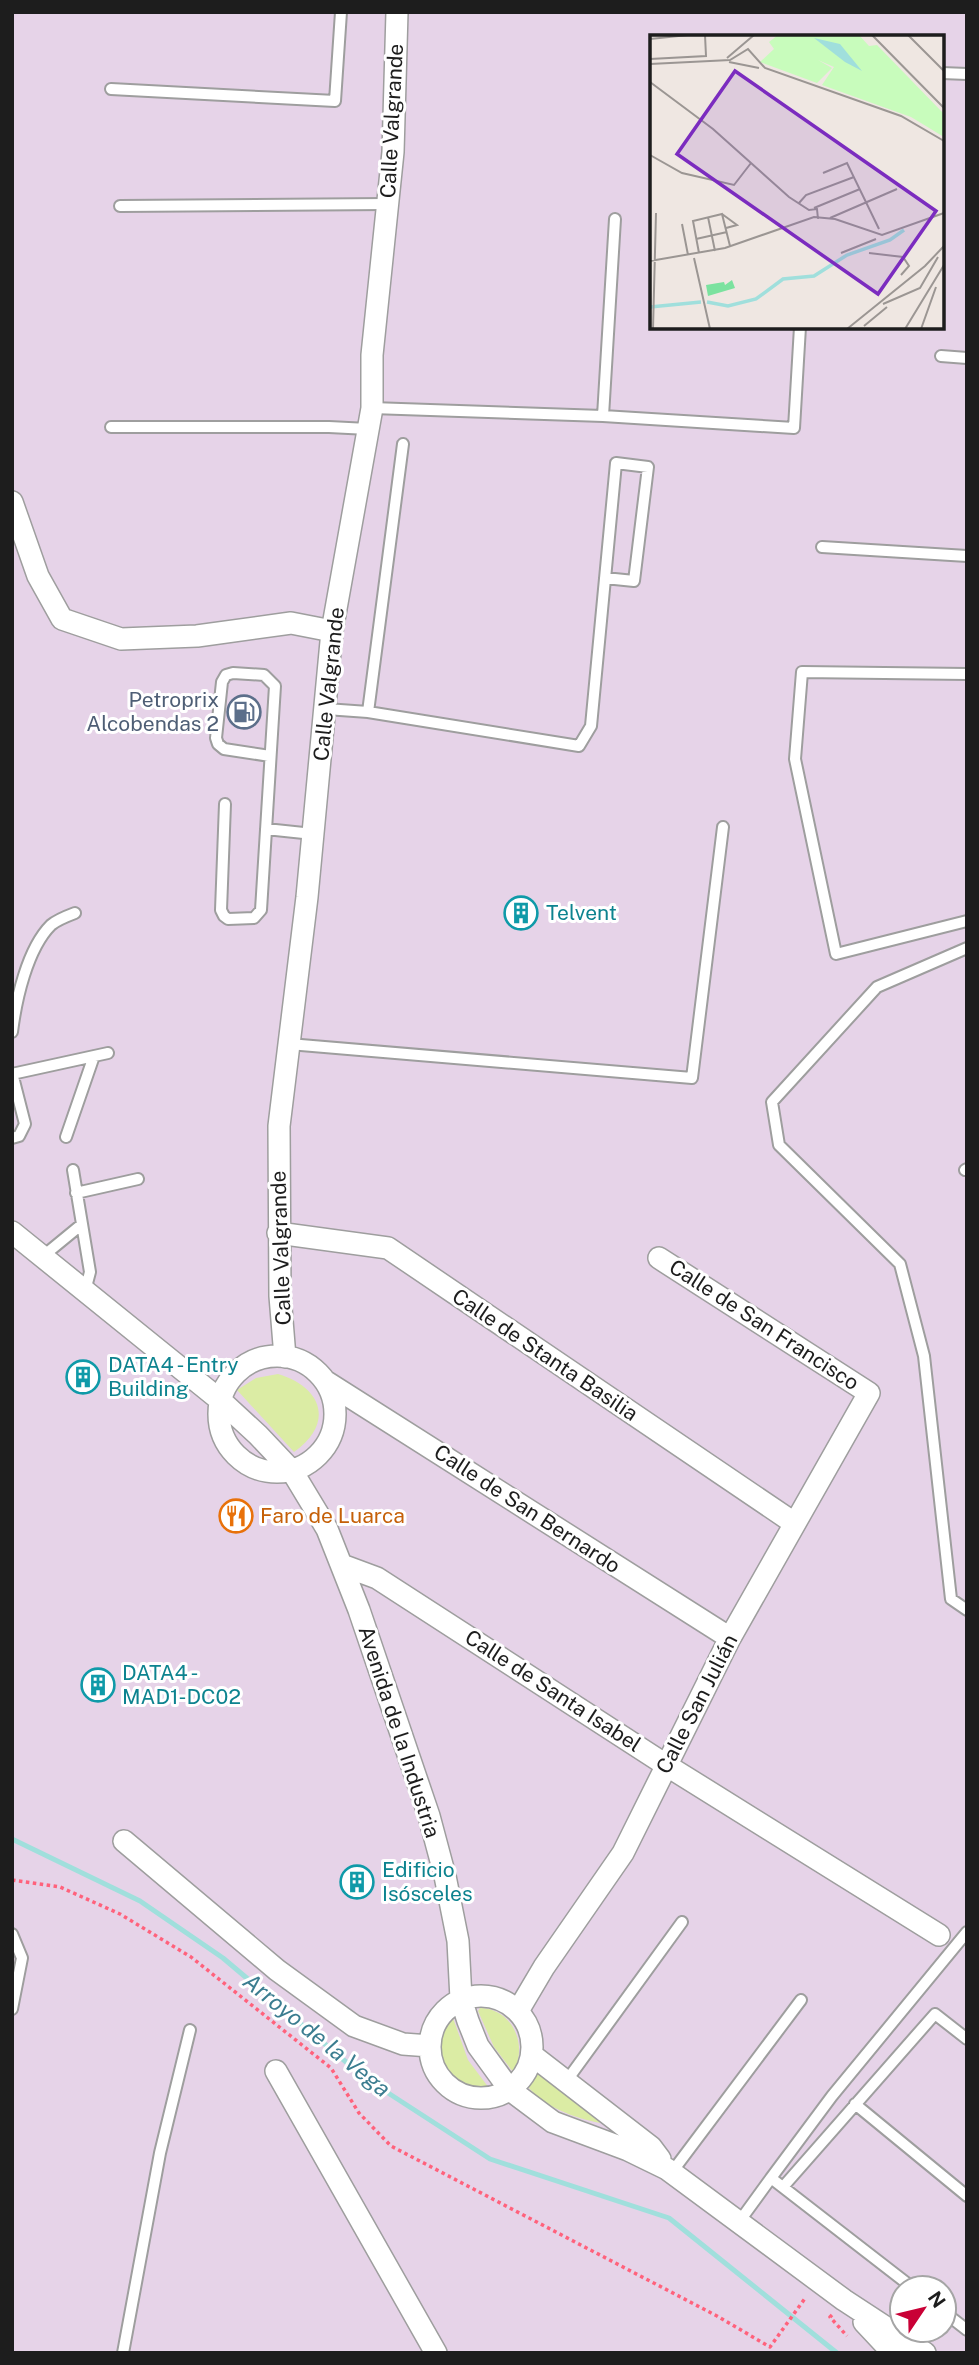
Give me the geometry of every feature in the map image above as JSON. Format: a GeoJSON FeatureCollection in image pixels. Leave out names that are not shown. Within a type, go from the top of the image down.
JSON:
{"type":"FeatureCollection","features":[{"type":"Feature","properties":{"kind":"street","name":"Calle Valgrande"},"geometry":{"type":"LineString","coordinates":[[285,1357],[278,1233],[279,1126],[313,834],[332,631],[372,408],[372,355],[393,152],[397,12]]}},
{"type":"Feature","properties":{"kind":"street"},"geometry":{"type":"LineString","coordinates":[[12,502],[38,576],[62,619],[121,639],[197,636],[291,623],[332,631]]}},
{"type":"Feature","properties":{"kind":"street","name":"Avenida de la Industria"},"geometry":{"type":"LineString","coordinates":[[12,1232],[220,1400],[292,1471],[327,1529],[429,1816],[458,1941],[461,1999],[478,2046],[510,2090],[553,2122],[628,2150],[670,2170],[844,2300],[925,2353]]}},
{"type":"Feature","properties":{"kind":"street","name":"Calle de Stanta Basilia"},"geometry":{"type":"LineString","coordinates":[[278,1233],[388,1248],[794,1524]]}},
{"type":"Feature","properties":{"kind":"street","name":"Calle de San Francisco"},"geometry":{"type":"LineString","coordinates":[[659,1258],[869,1393]]}},
{"type":"Feature","properties":{"kind":"street"},"geometry":{"type":"LineString","coordinates":[[220,1400],[228,1383],[239,1370],[269,1357],[285,1357],[301,1362],[325,1381],[333,1399],[335,1417],[332,1434],[323,1450],[310,1462],[292,1471]]}},
{"type":"Feature","properties":{"kind":"street","name":"Calle de San Bernardo"},"geometry":{"type":"LineString","coordinates":[[325,1381],[730,1638]]}},
{"type":"Feature","properties":{"kind":"street","name":"Calle San Julián"},"geometry":{"type":"LineString","coordinates":[[518,2011],[544,1967],[623,1853],[730,1638],[869,1393]]}},
{"type":"Feature","properties":{"kind":"street","name":"Calle de Santa Isabel"},"geometry":{"type":"LineString","coordinates":[[342,1565],[377,1578],[666,1765],[939,1935]]}},
{"type":"Feature","properties":{"kind":"street"},"geometry":{"type":"LineString","coordinates":[[124,1841],[277,1970],[354,2026],[403,2045],[429,2046]]}},
{"type":"Feature","properties":{"kind":"street"},"geometry":{"type":"LineString","coordinates":[[476,1996],[491,1996],[518,2011],[530,2032],[532,2055],[521,2081],[495,2097],[480,2099],[464,2096],[449,2088],[438,2076],[429,2046],[438,2018],[448,2007],[461,1999],[476,1996]]}},
{"type":"Feature","properties":{"kind":"street"},"geometry":{"type":"LineString","coordinates":[[532,2055],[651,2147],[670,2170]]}},
{"type":"Feature","properties":{"kind":"street"},"geometry":{"type":"LineString","coordinates":[[276,2071],[436,2353]]}},
{"type":"Feature","properties":{"kind":"street","name":"Avenida de la Industria"},"geometry":{"type":"LineString","coordinates":[[844,2300],[893,2353]]}},
{"type":"Feature","properties":{"kind":"lane"},"geometry":{"type":"LineString","coordinates":[[111,89],[335,101],[341,12]]}},
{"type":"Feature","properties":{"kind":"lane"},"geometry":{"type":"LineString","coordinates":[[944,73],[967,74]]}},
{"type":"Feature","properties":{"kind":"lane"},"geometry":{"type":"LineString","coordinates":[[120,206],[387,204]]}},
{"type":"Feature","properties":{"kind":"lane"},"geometry":{"type":"LineString","coordinates":[[603,416],[614,219]]}},
{"type":"Feature","properties":{"kind":"lane"},"geometry":{"type":"LineString","coordinates":[[372,408],[603,416],[794,429],[800,329]]}},
{"type":"Feature","properties":{"kind":"lane"},"geometry":{"type":"LineString","coordinates":[[941,356],[967,358]]}},
{"type":"Feature","properties":{"kind":"lane"},"geometry":{"type":"LineString","coordinates":[[111,427],[368,429]]}},
{"type":"Feature","properties":{"kind":"lane"},"geometry":{"type":"LineString","coordinates":[[368,712],[403,444]]}},
{"type":"Feature","properties":{"kind":"lane"},"geometry":{"type":"LineString","coordinates":[[326,709],[368,712],[579,746],[591,726],[605,578],[617,463],[648,467],[634,582],[605,578]]}},
{"type":"Feature","properties":{"kind":"lane"},"geometry":{"type":"LineString","coordinates":[[822,547],[967,556]]}},
{"type":"Feature","properties":{"kind":"lane"},"geometry":{"type":"LineString","coordinates":[[967,674],[802,672],[795,760],[836,954],[967,921]]}},
{"type":"Feature","properties":{"kind":"lane"},"geometry":{"type":"LineString","coordinates":[[225,804],[221,910],[223,916],[228,919],[254,918],[259,915],[267,830],[275,686],[264,675],[226,675],[222,682],[216,738],[218,744],[224,749],[270,756]]}},
{"type":"Feature","properties":{"kind":"lane"},"geometry":{"type":"LineString","coordinates":[[289,1044],[692,1078],[723,827]]}},
{"type":"Feature","properties":{"kind":"lane"},"geometry":{"type":"LineString","coordinates":[[267,830],[313,834]]}},
{"type":"Feature","properties":{"kind":"lane"},"geometry":{"type":"LineString","coordinates":[[12,1032],[15,1010],[35,947],[52,924],[75,913]]}},
{"type":"Feature","properties":{"kind":"lane"},"geometry":{"type":"LineString","coordinates":[[967,948],[877,987],[772,1102],[779,1145],[900,1264],[924,1356],[951,1599],[967,1610]]}},
{"type":"Feature","properties":{"kind":"lane"},"geometry":{"type":"LineString","coordinates":[[12,1138],[19,1136],[25,1124],[12,1073],[108,1053]]}},
{"type":"Feature","properties":{"kind":"lane"},"geometry":{"type":"LineString","coordinates":[[66,1137],[94,1056]]}},
{"type":"Feature","properties":{"kind":"lane"},"geometry":{"type":"LineString","coordinates":[[73,1170],[90,1272],[85,1293]]}},
{"type":"Feature","properties":{"kind":"lane"},"geometry":{"type":"LineString","coordinates":[[76,1193],[138,1179]]}},
{"type":"Feature","properties":{"kind":"lane"},"geometry":{"type":"LineString","coordinates":[[42,1257],[81,1225]]}},
{"type":"Feature","properties":{"kind":"lane"},"geometry":{"type":"LineString","coordinates":[[565,2083],[682,1922]]}},
{"type":"Feature","properties":{"kind":"lane"},"geometry":{"type":"LineString","coordinates":[[739,2222],[832,2096],[967,1932]]}},
{"type":"Feature","properties":{"kind":"lane"},"geometry":{"type":"LineString","coordinates":[[12,1934],[22,1958],[12,2009]]}},
{"type":"Feature","properties":{"kind":"lane"},"geometry":{"type":"LineString","coordinates":[[670,2170],[801,2000]]}},
{"type":"Feature","properties":{"kind":"lane"},"geometry":{"type":"LineString","coordinates":[[783,2187],[934,2014],[967,2039]]}},
{"type":"Feature","properties":{"kind":"lane"},"geometry":{"type":"LineString","coordinates":[[123,2353],[160,2152],[190,2030]]}},
{"type":"Feature","properties":{"kind":"lane"},"geometry":{"type":"LineString","coordinates":[[855,2105],[967,2196]]}},
{"type":"Feature","properties":{"kind":"lane"},"geometry":{"type":"LineString","coordinates":[[771,2178],[895,2274]]}},
{"type":"Feature","properties":{"kind":"path"},"geometry":{"type":"LineString","coordinates":[[12,1880],[61,1887],[120,1914],[191,1957],[331,2068],[359,2113],[391,2146],[717,2316],[770,2347],[806,2297]]}},
{"type":"Feature","properties":{"kind":"shaded area"},"geometry":{"type":"Polygon","coordinates":[[[12,12],[967,12],[967,2353],[12,2353],[12,12]]]}},
{"type":"Feature","properties":{"kind":"green space"},"geometry":{"type":"Polygon","coordinates":[[[278,1374],[305,1388],[318,1407],[319,1418],[315,1429],[307,1441],[294,1452],[237,1390],[256,1378],[278,1374]]]}},
{"type":"Feature","properties":{"kind":"green space"},"geometry":{"type":"Polygon","coordinates":[[[480,2008],[501,2014],[515,2030],[519,2051],[513,2072],[494,2047],[478,2011],[480,2008]]]}},
{"type":"Feature","properties":{"kind":"green space"},"geometry":{"type":"Polygon","coordinates":[[[453,2018],[468,2060],[489,2088],[475,2091],[462,2087],[451,2079],[443,2067],[438,2054],[438,2040],[442,2028],[453,2018]]]}},
{"type":"Feature","properties":{"kind":"green space"},"geometry":{"type":"Polygon","coordinates":[[[536,2071],[601,2123],[570,2115],[541,2099],[526,2084],[536,2071]]]}},
{"type":"Feature","properties":{"kind":"waterway","name":"Arroyo de la Vega"},"geometry":{"type":"LineString","coordinates":[[12,1839],[140,1901],[223,1958],[365,2078],[490,2159],[669,2218],[837,2353]]}},
{"type":"Feature","properties":{"kind":"place","name":"Petroprix Alcobendas 2"},"geometry":{"type":"Point","coordinates":[244,712]}},
{"type":"Feature","properties":{"kind":"place","name":"Telvent"},"geometry":{"type":"Point","coordinates":[521,913]}},
{"type":"Feature","properties":{"kind":"place","name":"DATA4 - Entry Building"},"geometry":{"type":"Point","coordinates":[83,1377]}},
{"type":"Feature","properties":{"kind":"place","name":"Faro de Luarca"},"geometry":{"type":"Point","coordinates":[236,1516]}},
{"type":"Feature","properties":{"kind":"place","name":"DATA4 - MAD1-DC02"},"geometry":{"type":"Point","coordinates":[98,1685]}},
{"type":"Feature","properties":{"kind":"place","name":"Edificio Isósceles"},"geometry":{"type":"Point","coordinates":[357,1882]}}]}
